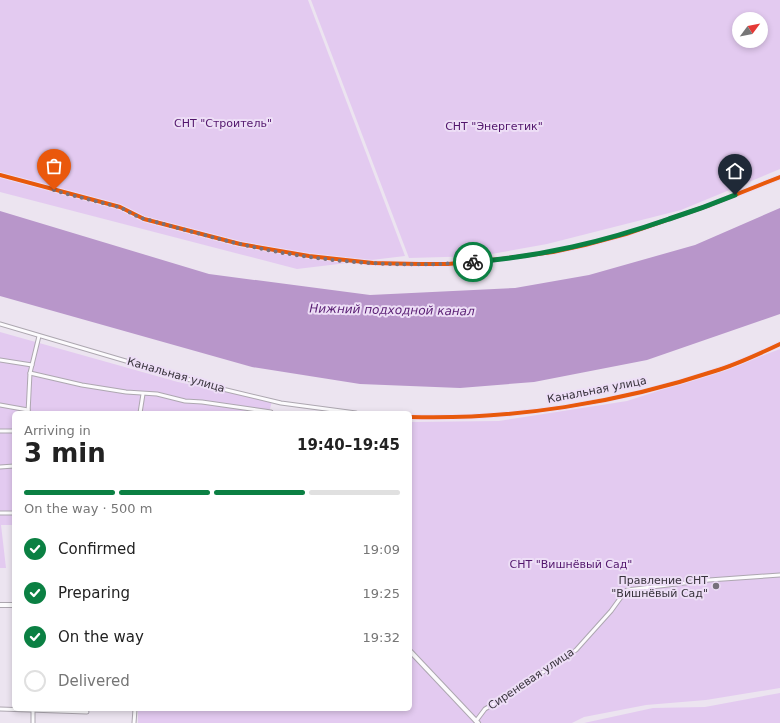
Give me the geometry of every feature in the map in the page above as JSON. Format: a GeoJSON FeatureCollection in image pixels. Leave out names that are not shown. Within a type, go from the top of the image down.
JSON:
{"type":"FeatureCollection","features":[{"type":"Feature","properties":{"kind":"street"},"geometry":{"type":"LineString","coordinates":[[0,175],[120,208],[144,219],[240,244],[309,256],[373,263],[419,264],[448,264],[501,259],[553,252],[585,245],[626,234],[710,206],[780,177]]}},
{"type":"Feature","properties":{"kind":"street","name":"Канальная улица"},"geometry":{"type":"LineString","coordinates":[[0,324],[214,387],[281,403],[341,411]]}},
{"type":"Feature","properties":{"kind":"street"},"geometry":{"type":"LineString","coordinates":[[28,411],[30,373],[39,336]]}},
{"type":"Feature","properties":{"kind":"street","name":"Канальная улица"},"geometry":{"type":"LineString","coordinates":[[412,417],[466,417],[527,412],[614,398],[716,371],[780,344]]}},
{"type":"Feature","properties":{"kind":"street"},"geometry":{"type":"LineString","coordinates":[[0,360],[32,365]]}},
{"type":"Feature","properties":{"kind":"street"},"geometry":{"type":"LineString","coordinates":[[30,373],[82,385],[143,394],[157,394],[185,401],[264,411]]}},
{"type":"Feature","properties":{"kind":"street"},"geometry":{"type":"LineString","coordinates":[[140,411],[143,394]]}},
{"type":"Feature","properties":{"kind":"street"},"geometry":{"type":"LineString","coordinates":[[0,405],[25,411]]}},
{"type":"Feature","properties":{"kind":"street"},"geometry":{"type":"LineString","coordinates":[[0,431],[12,431]]}},
{"type":"Feature","properties":{"kind":"street"},"geometry":{"type":"LineString","coordinates":[[0,467],[12,466]]}},
{"type":"Feature","properties":{"kind":"street"},"geometry":{"type":"LineString","coordinates":[[0,513],[12,513]]}},
{"type":"Feature","properties":{"kind":"street","name":"Сиреневая улица"},"geometry":{"type":"LineString","coordinates":[[477,722],[485,710],[576,650],[611,611],[627,590],[716,579],[780,575]]}},
{"type":"Feature","properties":{"kind":"street"},"geometry":{"type":"LineString","coordinates":[[0,605],[12,605]]}},
{"type":"Feature","properties":{"kind":"street"},"geometry":{"type":"LineString","coordinates":[[412,653],[477,722]]}},
{"type":"Feature","properties":{"kind":"street"},"geometry":{"type":"LineString","coordinates":[[0,709],[12,709]]}},
{"type":"Feature","properties":{"kind":"street"},"geometry":{"type":"LineString","coordinates":[[33,711],[33,723]]}},
{"type":"Feature","properties":{"kind":"street"},"geometry":{"type":"LineString","coordinates":[[69,711],[87,712]]}},
{"type":"Feature","properties":{"kind":"street"},"geometry":{"type":"LineString","coordinates":[[134,723],[135,711]]}},
{"type":"Feature","properties":{"kind":"green space","name":"СНТ \"Строитель\""},"geometry":{"type":"Polygon","coordinates":[[[0,0],[308,0],[405,256],[297,269],[0,192],[0,0]]]}},
{"type":"Feature","properties":{"kind":"green space","name":"СНТ \"Энергетик\""},"geometry":{"type":"Polygon","coordinates":[[[311,0],[780,0],[780,169],[681,210],[547,244],[480,256],[409,258],[311,0]]]}},
{"type":"Feature","properties":{"kind":"green space"},"geometry":{"type":"Polygon","coordinates":[[[0,332],[178,382],[272,401],[270,411],[12,411],[12,525],[1,525],[6,568],[0,568],[0,332]]]}},
{"type":"Feature","properties":{"kind":"green space","name":"СНТ \"Вишнёвый Сад\""},"geometry":{"type":"Polygon","coordinates":[[[780,349],[780,688],[706,700],[646,705],[584,717],[572,723],[138,723],[138,711],[412,711],[412,422],[499,421],[627,401],[743,363],[780,349]]]}},
{"type":"Feature","properties":{"kind":"green space"},"geometry":{"type":"Polygon","coordinates":[[[780,693],[780,723],[584,723],[653,708],[705,707],[780,693]]]}},
{"type":"Feature","properties":{"kind":"water","name":"Нижний подходной канал"},"geometry":{"type":"Polygon","coordinates":[[[780,208],[780,314],[647,360],[534,382],[460,388],[360,384],[252,367],[0,296],[0,211],[209,274],[370,295],[515,288],[589,275],[695,245],[780,208]]]}},
{"type":"Feature","properties":{"kind":"cycle path"},"geometry":{"type":"LineString","coordinates":[[0,175],[120,207],[144,219],[240,244],[309,256],[373,263],[419,264],[448,264],[501,259],[553,252],[585,245],[626,234],[710,205],[780,177]]}},
{"type":"Feature","properties":{"kind":"cycle path"},"geometry":{"type":"LineString","coordinates":[[412,417],[487,416],[564,407],[603,400],[641,392],[715,371],[740,362],[780,344]]}},
{"type":"Feature","properties":{"kind":"way so far"},"geometry":{"type":"LineString","coordinates":[[54,190],[120,208],[144,219],[240,244],[290,254],[338,260],[395,264],[448,264],[473,262]]}},
{"type":"Feature","properties":{"kind":"place","name":"Правление СНТ \"Вишнёвый Сад\""},"geometry":{"type":"Point","coordinates":[716,586]}},
{"type":"Feature","properties":{"kind":"route"},"geometry":{"type":"LineString","coordinates":[[473,262],[553,252],[585,245],[626,234],[710,206],[735,195]]}}]}
